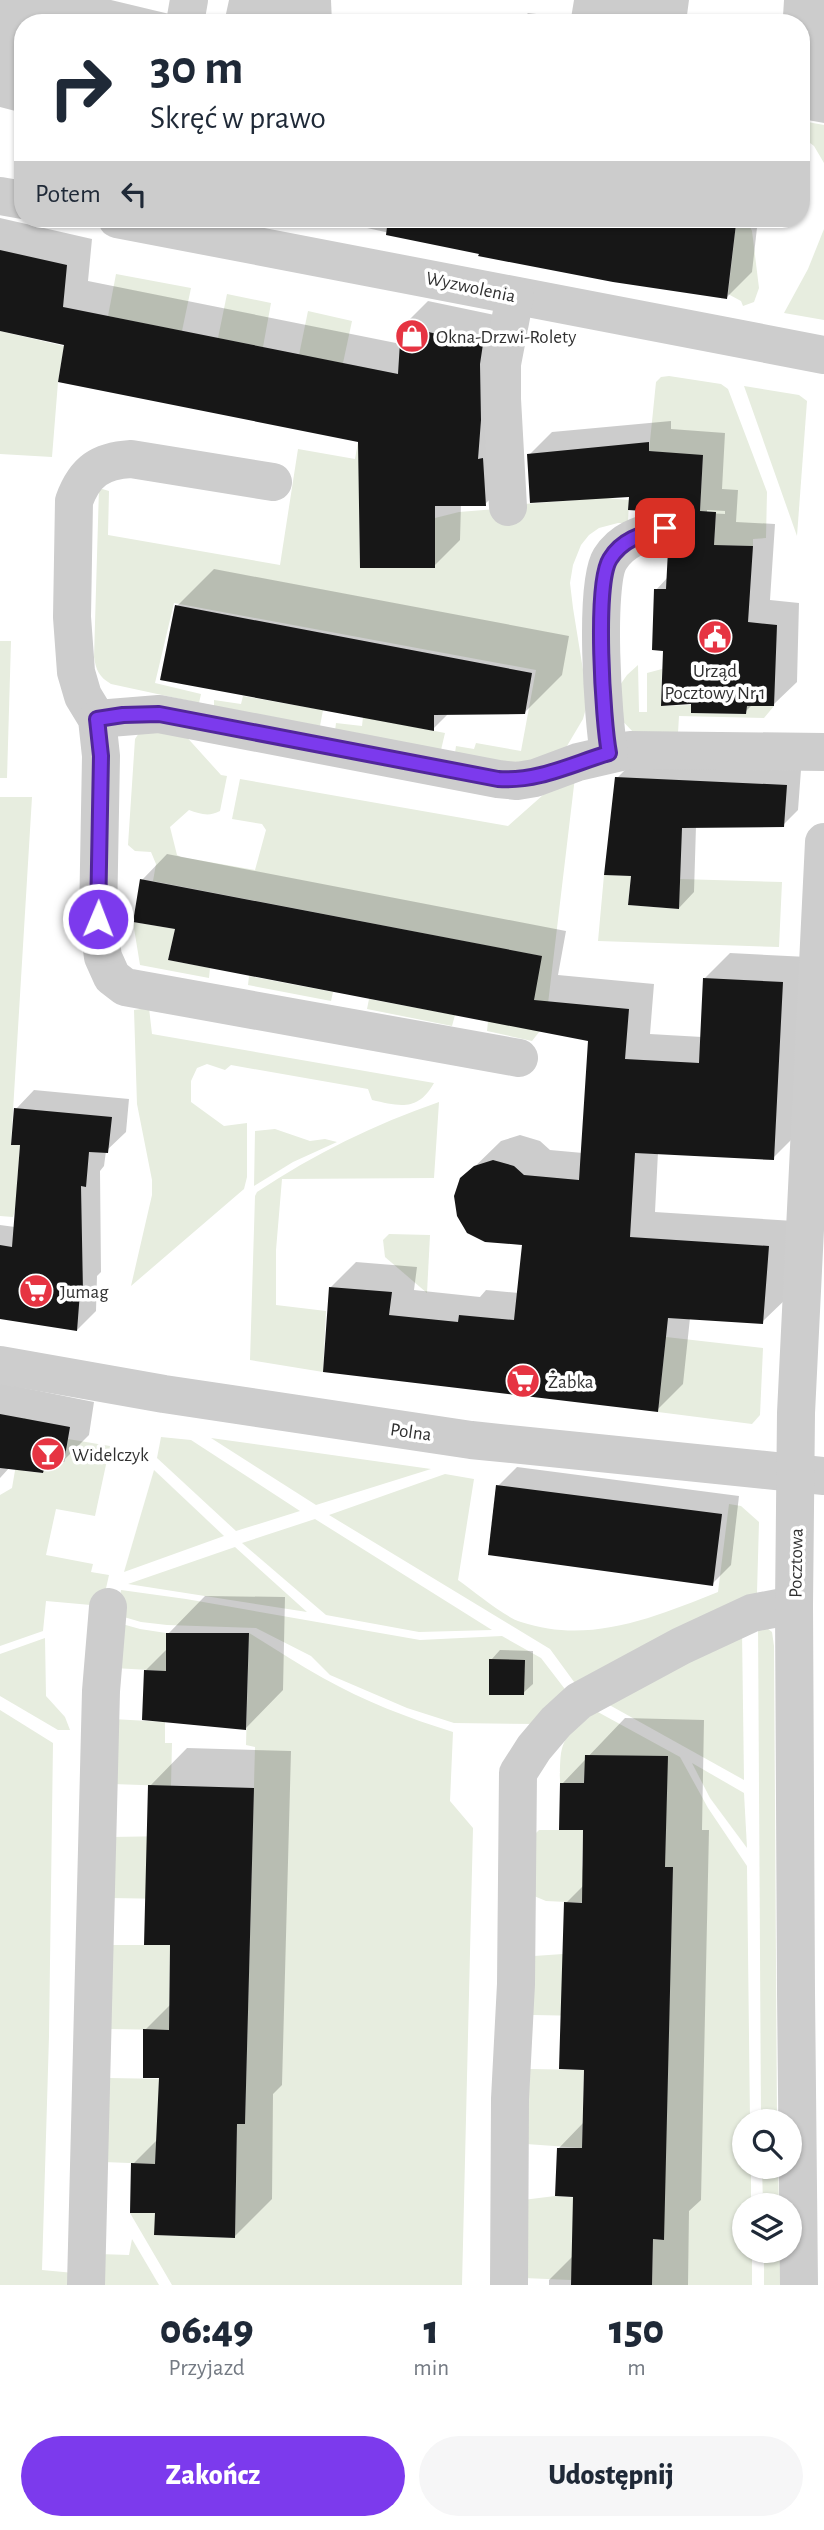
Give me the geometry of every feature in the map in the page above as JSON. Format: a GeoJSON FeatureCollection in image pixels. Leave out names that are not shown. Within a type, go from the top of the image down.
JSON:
{"type":"FeatureCollection","features":[{"type":"Feature","properties":{"kind":"street","name":"Wyzwolenia"},"geometry":{"type":"LineString","coordinates":[[176,228],[824,355]]}},
{"type":"Feature","properties":{"kind":"street"},"geometry":{"type":"LineString","coordinates":[[508,508],[502,363],[515,296]]}},
{"type":"Feature","properties":{"kind":"street"},"geometry":{"type":"LineString","coordinates":[[273,482],[131,459],[111,460],[92,471],[80,484],[74,500],[72,617],[76,672],[83,696],[97,719],[101,756],[98,919],[103,957],[112,977],[125,987],[519,1058]]}},
{"type":"Feature","properties":{"kind":"street"},"geometry":{"type":"LineString","coordinates":[[609,753],[602,699],[603,580],[608,561],[620,546],[635,536],[665,528]]}},
{"type":"Feature","properties":{"kind":"street"},"geometry":{"type":"LineString","coordinates":[[97,719],[159,714],[517,781],[535,778],[609,753],[655,749],[824,752]]}},
{"type":"Feature","properties":{"kind":"street","name":"Pocztowa"},"geometry":{"type":"LineString","coordinates":[[799,2285],[810,1990],[794,1605],[810,1475],[796,1413],[817,1146],[824,842]]}},
{"type":"Feature","properties":{"kind":"street","name":"Polna"},"geometry":{"type":"LineString","coordinates":[[0,1364],[163,1394],[471,1440],[810,1475]]}},
{"type":"Feature","properties":{"kind":"street"},"geometry":{"type":"LineString","coordinates":[[509,2285],[510,2099],[517,1971],[518,1773],[541,1739],[579,1701],[647,1663],[752,1613],[794,1605]]}},
{"type":"Feature","properties":{"kind":"street"},"geometry":{"type":"LineString","coordinates":[[86,2285],[101,1691],[108,1607]]}},
{"type":"Feature","properties":{"kind":"shaded area"},"geometry":{"type":"Polygon","coordinates":[[[810,122],[824,125],[824,163],[810,143],[810,122]]]}},
{"type":"Feature","properties":{"kind":"shaded area"},"geometry":{"type":"Polygon","coordinates":[[[736,228],[750,228],[759,288],[754,302],[743,306],[741,301],[728,294],[736,228]]]}},
{"type":"Feature","properties":{"kind":"shaded area"},"geometry":{"type":"Polygon","coordinates":[[[824,229],[824,320],[784,313],[808,269],[824,229]]]}},
{"type":"Feature","properties":{"kind":"shaded area"},"geometry":{"type":"Polygon","coordinates":[[[116,274],[191,288],[182,331],[108,316],[116,274]]]}},
{"type":"Feature","properties":{"kind":"shaded area"},"geometry":{"type":"Polygon","coordinates":[[[227,294],[271,303],[263,347],[218,338],[227,294]]]}},
{"type":"Feature","properties":{"kind":"shaded area"},"geometry":{"type":"Polygon","coordinates":[[[308,311],[352,321],[343,363],[299,355],[308,311]]]}},
{"type":"Feature","properties":{"kind":"shaded area"},"geometry":{"type":"Polygon","coordinates":[[[0,331],[64,346],[52,457],[0,454],[0,331]]]}},
{"type":"Feature","properties":{"kind":"shaded area"},"geometry":{"type":"Polygon","coordinates":[[[661,377],[721,384],[728,389],[767,492],[766,538],[753,539],[753,546],[714,545],[716,512],[700,511],[703,456],[649,451],[656,382],[661,377]]]}},
{"type":"Feature","properties":{"kind":"shaded area"},"geometry":{"type":"Polygon","coordinates":[[[744,386],[799,395],[807,401],[797,536],[744,386]]]}},
{"type":"Feature","properties":{"kind":"shaded area"},"geometry":{"type":"Polygon","coordinates":[[[358,442],[384,447],[359,493],[360,568],[435,518],[459,512],[576,500],[584,496],[629,500],[628,523],[599,528],[589,535],[581,545],[573,565],[570,583],[588,701],[583,719],[564,751],[531,766],[455,753],[456,746],[474,749],[476,743],[521,751],[536,670],[174,603],[155,683],[201,694],[199,703],[111,684],[99,673],[94,657],[99,488],[109,491],[108,535],[280,565],[298,449],[355,459],[358,442]]]}},
{"type":"Feature","properties":{"kind":"shaded area"},"geometry":{"type":"Polygon","coordinates":[[[0,641],[11,641],[7,778],[0,778],[0,641]]]}},
{"type":"Feature","properties":{"kind":"shaded area"},"geometry":{"type":"Polygon","coordinates":[[[638,665],[639,712],[647,712],[647,673],[662,669],[661,706],[691,705],[692,713],[746,714],[747,706],[774,706],[764,718],[679,716],[678,733],[634,733],[615,713],[613,695],[638,665]]]}},
{"type":"Feature","properties":{"kind":"shaded area"},"geometry":{"type":"Polygon","coordinates":[[[243,696],[323,710],[320,726],[214,706],[214,700],[241,704],[243,696]]]}},
{"type":"Feature","properties":{"kind":"shaded area"},"geometry":{"type":"Polygon","coordinates":[[[363,717],[445,733],[441,750],[335,731],[336,723],[362,726],[363,717]]]}},
{"type":"Feature","properties":{"kind":"shaded area"},"geometry":{"type":"Polygon","coordinates":[[[139,733],[183,733],[221,775],[227,776],[220,811],[201,814],[189,810],[170,827],[177,855],[255,870],[266,830],[262,824],[232,819],[240,779],[508,826],[543,795],[575,777],[543,1027],[532,1041],[487,1031],[488,1021],[541,956],[153,881],[156,864],[151,852],[135,851],[128,845],[135,739],[139,733]]]}},
{"type":"Feature","properties":{"kind":"shaded area"},"geometry":{"type":"Polygon","coordinates":[[[0,797],[32,797],[11,1144],[20,1145],[17,1183],[23,1184],[13,1217],[0,1216],[0,797]]]}},
{"type":"Feature","properties":{"kind":"shaded area"},"geometry":{"type":"Polygon","coordinates":[[[604,875],[631,876],[628,905],[679,909],[680,879],[782,882],[779,947],[598,941],[604,875]]]}},
{"type":"Feature","properties":{"kind":"shaded area"},"geometry":{"type":"Polygon","coordinates":[[[133,922],[175,929],[168,960],[210,968],[209,978],[140,965],[133,922]]]}},
{"type":"Feature","properties":{"kind":"shaded area"},"geometry":{"type":"Polygon","coordinates":[[[249,976],[333,992],[331,1001],[248,985],[249,976]]]}},
{"type":"Feature","properties":{"kind":"shaded area"},"geometry":{"type":"Polygon","coordinates":[[[369,999],[455,1015],[452,1026],[367,1009],[369,999]]]}},
{"type":"Feature","properties":{"kind":"shaded area"},"geometry":{"type":"Polygon","coordinates":[[[149,1008],[152,1034],[434,1083],[421,1099],[407,1105],[399,1105],[372,1100],[368,1089],[231,1065],[225,1070],[207,1064],[197,1068],[191,1081],[191,1102],[224,1126],[247,1123],[247,1177],[244,1189],[131,1286],[152,1195],[152,1180],[137,1104],[134,1010],[149,1008]]]}},
{"type":"Feature","properties":{"kind":"shaded area"},"geometry":{"type":"Polygon","coordinates":[[[439,1102],[434,1178],[282,1179],[276,1250],[276,1305],[326,1311],[323,1372],[250,1360],[257,1192],[345,1141],[439,1102]]]}},
{"type":"Feature","properties":{"kind":"shaded area"},"geometry":{"type":"Polygon","coordinates":[[[275,1129],[310,1141],[325,1139],[337,1142],[293,1162],[254,1186],[255,1131],[275,1129]]]}},
{"type":"Feature","properties":{"kind":"shaded area"},"geometry":{"type":"Polygon","coordinates":[[[389,1234],[430,1235],[427,1293],[385,1257],[383,1240],[389,1234]]]}},
{"type":"Feature","properties":{"kind":"shaded area"},"geometry":{"type":"Polygon","coordinates":[[[666,1337],[763,1348],[760,1415],[752,1424],[658,1412],[666,1337]]]}},
{"type":"Feature","properties":{"kind":"shaded area"},"geometry":{"type":"Polygon","coordinates":[[[24,1418],[31,1420],[24,1471],[43,1473],[46,1461],[64,1462],[68,1439],[110,1446],[95,1516],[56,1509],[46,1555],[93,1564],[91,1572],[109,1575],[102,1606],[46,1601],[43,1631],[0,1646],[0,1495],[12,1488],[24,1418]]]}},
{"type":"Feature","properties":{"kind":"shaded area"},"geometry":{"type":"Polygon","coordinates":[[[161,1437],[191,1440],[300,1511],[236,1531],[157,1458],[161,1437]]]}},
{"type":"Feature","properties":{"kind":"shaded area"},"geometry":{"type":"Polygon","coordinates":[[[211,1438],[431,1469],[316,1505],[211,1438]]]}},
{"type":"Feature","properties":{"kind":"shaded area"},"geometry":{"type":"Polygon","coordinates":[[[154,1470],[224,1536],[124,1572],[154,1470]]]}},
{"type":"Feature","properties":{"kind":"shaded area"},"geometry":{"type":"Polygon","coordinates":[[[445,1474],[474,1479],[458,1580],[521,1622],[572,1631],[597,1629],[646,1619],[718,1592],[729,1504],[741,1506],[759,1522],[757,1593],[577,1686],[550,1649],[329,1515],[445,1474]]]}},
{"type":"Feature","properties":{"kind":"shaded area"},"geometry":{"type":"Polygon","coordinates":[[[315,1519],[492,1630],[419,1632],[326,1615],[242,1543],[315,1519]]]}},
{"type":"Feature","properties":{"kind":"shaded area"},"geometry":{"type":"Polygon","coordinates":[[[235,1547],[307,1612],[128,1584],[235,1547]]]}},
{"type":"Feature","properties":{"kind":"shaded area"},"geometry":{"type":"Polygon","coordinates":[[[121,1590],[420,1640],[502,1636],[541,1658],[571,1697],[538,1724],[454,1723],[407,1708],[330,1675],[311,1656],[256,1628],[167,1625],[141,1622],[117,1615],[121,1590]]]}},
{"type":"Feature","properties":{"kind":"shaded area"},"geometry":{"type":"Polygon","coordinates":[[[758,1621],[772,1632],[774,1646],[777,2109],[761,2109],[758,1621]]]}},
{"type":"Feature","properties":{"kind":"shaded area"},"geometry":{"type":"Polygon","coordinates":[[[115,1622],[166,1633],[166,1671],[114,1668],[115,1622]]]}},
{"type":"Feature","properties":{"kind":"shaded area"},"geometry":{"type":"Polygon","coordinates":[[[742,1632],[744,1780],[604,1702],[742,1632]]]}},
{"type":"Feature","properties":{"kind":"shaded area"},"geometry":{"type":"Polygon","coordinates":[[[249,1633],[354,1694],[453,1732],[450,1801],[473,1828],[462,2285],[172,2285],[130,2213],[155,2213],[155,2235],[235,2238],[237,2124],[245,2124],[255,1747],[246,1745],[249,1633]]]}},
{"type":"Feature","properties":{"kind":"shaded area"},"geometry":{"type":"Polygon","coordinates":[[[45,1638],[46,1696],[65,1717],[70,1730],[58,1730],[0,1696],[0,1654],[45,1638]]]}},
{"type":"Feature","properties":{"kind":"shaded area"},"geometry":{"type":"Polygon","coordinates":[[[0,1710],[53,1743],[49,2036],[42,2270],[74,2273],[74,2285],[0,2285],[0,1710]]]}},
{"type":"Feature","properties":{"kind":"shaded area"},"geometry":{"type":"Polygon","coordinates":[[[596,1711],[680,1757],[708,1808],[747,1866],[750,2109],[732,2109],[732,2179],[751,2179],[751,2193],[732,2193],[732,2263],[752,2263],[752,2285],[652,2285],[653,2239],[663,2240],[673,1867],[665,1867],[667,1757],[586,1755],[584,1783],[560,1783],[562,1747],[576,1728],[596,1711]]]}},
{"type":"Feature","properties":{"kind":"shaded area"},"geometry":{"type":"Polygon","coordinates":[[[113,1719],[165,1722],[165,1743],[172,1743],[171,1786],[112,1784],[113,1719]]]}},
{"type":"Feature","properties":{"kind":"shaded area"},"geometry":{"type":"Polygon","coordinates":[[[692,1763],[744,1793],[747,1848],[710,1798],[692,1763]]]}},
{"type":"Feature","properties":{"kind":"shaded area"},"geometry":{"type":"Polygon","coordinates":[[[539,1830],[583,1830],[582,1865],[588,1903],[546,1901],[534,1896],[535,1834],[539,1830]]]}},
{"type":"Feature","properties":{"kind":"shaded area"},"geometry":{"type":"Polygon","coordinates":[[[171,1836],[170,1899],[110,1898],[111,1837],[171,1836]]]}},
{"type":"Feature","properties":{"kind":"shaded area"},"geometry":{"type":"Polygon","coordinates":[[[110,1945],[170,1945],[169,2030],[109,2029],[110,1945]]]}},
{"type":"Feature","properties":{"kind":"shaded area"},"geometry":{"type":"Polygon","coordinates":[[[563,1954],[586,2016],[533,2015],[534,1956],[563,1954]]]}},
{"type":"Feature","properties":{"kind":"shaded area"},"geometry":{"type":"Polygon","coordinates":[[[530,2069],[584,2070],[582,2148],[526,2144],[530,2069]]]}},
{"type":"Feature","properties":{"kind":"shaded area"},"geometry":{"type":"Polygon","coordinates":[[[108,2078],[168,2079],[155,2164],[104,2162],[108,2078]]]}},
{"type":"Feature","properties":{"kind":"shaded area"},"geometry":{"type":"Polygon","coordinates":[[[762,2179],[778,2179],[779,2193],[763,2193],[762,2179]]]}},
{"type":"Feature","properties":{"kind":"shaded area"},"geometry":{"type":"Polygon","coordinates":[[[555,2196],[581,2198],[571,2280],[524,2278],[523,2200],[555,2196]]]}},
{"type":"Feature","properties":{"kind":"shaded area"},"geometry":{"type":"Polygon","coordinates":[[[132,2239],[159,2285],[99,2285],[99,2254],[129,2255],[132,2239]]]}},
{"type":"Feature","properties":{"kind":"shaded area"},"geometry":{"type":"Polygon","coordinates":[[[764,2263],[780,2263],[781,2285],[764,2285],[764,2263]]]}},
{"type":"Feature","properties":{"kind":"building"},"geometry":{"type":"Polygon","coordinates":[[[387,228],[736,228],[727,299],[613,282],[386,235],[387,228]]]}},
{"type":"Feature","properties":{"kind":"building"},"geometry":{"type":"Polygon","coordinates":[[[0,250],[67,265],[63,307],[398,374],[401,326],[483,344],[480,364],[481,420],[478,459],[483,458],[486,506],[435,506],[435,568],[360,568],[358,442],[58,382],[64,345],[0,331],[0,250]]]}},
{"type":"Feature","properties":{"kind":"building","name":"Urząd Pocztowy Nr 1"},"geometry":{"type":"Polygon","coordinates":[[[649,442],[649,451],[703,455],[700,511],[716,512],[714,545],[753,546],[748,622],[777,625],[774,706],[747,706],[746,714],[691,713],[691,704],[661,706],[663,651],[652,650],[654,589],[666,589],[668,550],[680,544],[686,534],[686,522],[680,512],[670,507],[644,511],[628,510],[629,497],[530,503],[527,454],[649,442]]]}},
{"type":"Feature","properties":{"kind":"building"},"geometry":{"type":"Polygon","coordinates":[[[175,605],[532,673],[525,714],[434,715],[434,731],[160,680],[175,605]]]}},
{"type":"Feature","properties":{"kind":"building"},"geometry":{"type":"Polygon","coordinates":[[[615,777],[787,785],[784,827],[682,828],[679,909],[628,905],[631,876],[604,875],[615,777]]]}},
{"type":"Feature","properties":{"kind":"building"},"geometry":{"type":"Polygon","coordinates":[[[140,879],[542,956],[534,1000],[629,1009],[625,1059],[699,1063],[703,978],[783,982],[774,1160],[635,1153],[630,1237],[769,1246],[763,1324],[668,1318],[658,1412],[323,1372],[329,1287],[392,1292],[389,1315],[458,1322],[459,1315],[514,1320],[522,1245],[485,1242],[467,1233],[457,1216],[454,1196],[460,1178],[474,1166],[493,1160],[514,1166],[524,1175],[579,1180],[588,1041],[168,960],[175,929],[133,922],[140,879]]]}},
{"type":"Feature","properties":{"kind":"building"},"geometry":{"type":"Polygon","coordinates":[[[14,1108],[112,1117],[108,1153],[89,1152],[86,1187],[81,1186],[83,1292],[80,1292],[77,1331],[0,1319],[0,1245],[12,1247],[20,1145],[11,1145],[14,1108]]]}},
{"type":"Feature","properties":{"kind":"building"},"geometry":{"type":"Polygon","coordinates":[[[0,1414],[70,1427],[64,1462],[46,1461],[43,1473],[0,1468],[0,1414]]]}},
{"type":"Feature","properties":{"kind":"building"},"geometry":{"type":"Polygon","coordinates":[[[496,1485],[722,1514],[713,1586],[488,1555],[496,1485]]]}},
{"type":"Feature","properties":{"kind":"building"},"geometry":{"type":"Polygon","coordinates":[[[166,1633],[249,1633],[246,1730],[142,1720],[144,1670],[166,1671],[166,1633]]]}},
{"type":"Feature","properties":{"kind":"building"},"geometry":{"type":"Polygon","coordinates":[[[489,1659],[525,1660],[524,1695],[489,1695],[489,1659]]]}},
{"type":"Feature","properties":{"kind":"building"},"geometry":{"type":"Polygon","coordinates":[[[585,1755],[668,1756],[665,1867],[673,1867],[664,2240],[653,2239],[652,2285],[571,2285],[573,2197],[555,2196],[557,2148],[582,2148],[584,2070],[559,2069],[564,1902],[582,1903],[583,1830],[559,1830],[560,1783],[584,1783],[585,1755]]]}},
{"type":"Feature","properties":{"kind":"building"},"geometry":{"type":"Polygon","coordinates":[[[148,1785],[254,1788],[245,2124],[237,2124],[235,2238],[154,2235],[155,2213],[130,2213],[131,2163],[155,2164],[159,2078],[143,2078],[143,2029],[169,2030],[170,1945],[144,1945],[148,1785]]]}},
{"type":"Feature","properties":{"kind":"place","name":"Okna-Drzwi-Rolety"},"geometry":{"type":"Point","coordinates":[412,336]}},
{"type":"Feature","properties":{"kind":"place","name":"Urząd Pocztowy Nr 1"},"geometry":{"type":"Point","coordinates":[715,637]}},
{"type":"Feature","properties":{"kind":"place","name":"Jumag"},"geometry":{"type":"Point","coordinates":[36,1291]}},
{"type":"Feature","properties":{"kind":"place","name":"Żabka"},"geometry":{"type":"Point","coordinates":[523,1381]}},
{"type":"Feature","properties":{"kind":"place","name":"Widelczyk"},"geometry":{"type":"Point","coordinates":[48,1454]}},
{"type":"Feature","properties":{"kind":"route"},"geometry":{"type":"LineString","coordinates":[[98,919],[101,756],[97,719],[159,714],[498,779],[517,781],[535,778],[609,753],[602,699],[603,580],[608,561],[620,546],[635,536],[665,528]]}}]}
